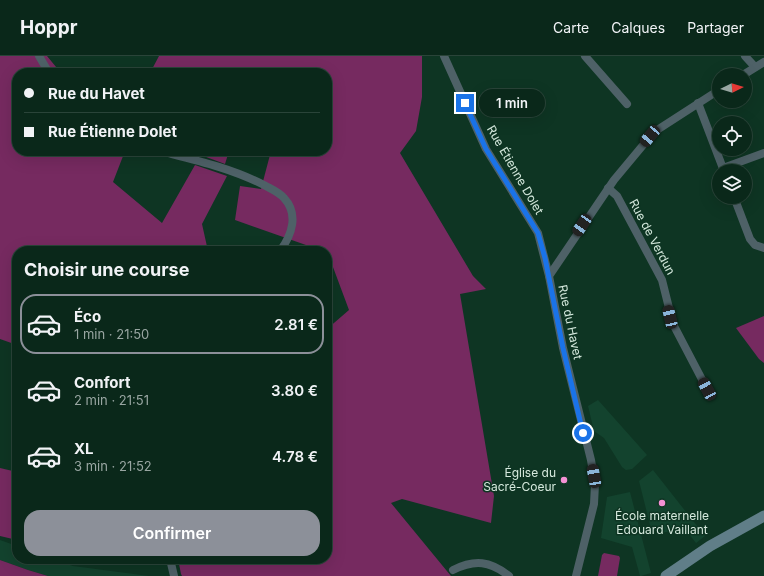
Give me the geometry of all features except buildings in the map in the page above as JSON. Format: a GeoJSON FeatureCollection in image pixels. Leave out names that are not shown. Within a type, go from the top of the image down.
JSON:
{"type":"FeatureCollection","features":[{"type":"Feature","properties":{"kind":"street"},"geometry":{"type":"LineString","coordinates":[[39,56],[46,68]]}},
{"type":"Feature","properties":{"kind":"street","name":"Rue Étienne Dolet"},"geometry":{"type":"LineString","coordinates":[[444,56],[486,149],[538,233],[549,276]]}},
{"type":"Feature","properties":{"kind":"street"},"geometry":{"type":"LineString","coordinates":[[585,56],[627,104]]}},
{"type":"Feature","properties":{"kind":"street"},"geometry":{"type":"LineString","coordinates":[[745,56],[755,67]]}},
{"type":"Feature","properties":{"kind":"street"},"geometry":{"type":"LineString","coordinates":[[752,69],[764,62]]}},
{"type":"Feature","properties":{"kind":"street","name":"Rue du Havet"},"geometry":{"type":"LineString","coordinates":[[576,576],[594,504],[595,484],[591,460],[563,348],[549,276],[608,188],[654,132],[712,94]]}},
{"type":"Feature","properties":{"kind":"street"},"geometry":{"type":"LineString","coordinates":[[698,103],[722,164]]}},
{"type":"Feature","properties":{"kind":"street"},"geometry":{"type":"LineString","coordinates":[[736,164],[764,153]]}},
{"type":"Feature","properties":{"kind":"street"},"geometry":{"type":"LineString","coordinates":[[179,156],[242,175],[257,181],[281,195],[290,207],[293,219],[289,235],[283,246]]}},
{"type":"Feature","properties":{"kind":"street","name":"Rue de Verdun"},"geometry":{"type":"LineString","coordinates":[[608,188],[617,196],[662,280],[672,324],[707,389]]}},
{"type":"Feature","properties":{"kind":"street"},"geometry":{"type":"LineString","coordinates":[[737,204],[750,239],[755,245],[764,248]]}},
{"type":"Feature","properties":{"kind":"street"},"geometry":{"type":"LineString","coordinates":[[666,576],[712,544],[764,516]]}},
{"type":"Feature","properties":{"kind":"street"},"geometry":{"type":"LineString","coordinates":[[453,570],[473,562],[500,569],[509,576]]}},
{"type":"Feature","properties":{"kind":"street"},"geometry":{"type":"LineString","coordinates":[[171,564],[174,576]]}},
{"type":"Feature","properties":{"kind":"shaded area"},"geometry":{"type":"Polygon","coordinates":[[[0,56],[47,56],[57,68],[12,68],[12,156],[123,156],[113,182],[162,223],[195,165],[227,176],[202,224],[207,246],[12,246],[12,343],[0,339],[0,56]]]}},
{"type":"Feature","properties":{"kind":"shaded area"},"geometry":{"type":"Polygon","coordinates":[[[159,56],[422,56],[422,97],[416,131],[400,153],[473,276],[486,289],[460,294],[494,496],[491,523],[402,499],[391,503],[451,576],[182,576],[179,564],[332,564],[332,325],[349,310],[332,264],[332,246],[309,246],[235,220],[240,186],[261,189],[270,156],[332,156],[332,68],[153,68],[159,56]]]}},
{"type":"Feature","properties":{"kind":"shaded area"},"geometry":{"type":"Polygon","coordinates":[[[203,156],[227,156],[225,164],[203,156]]]}},
{"type":"Feature","properties":{"kind":"shaded area"},"geometry":{"type":"Polygon","coordinates":[[[764,316],[764,363],[759,359],[736,328],[764,316]]]}},
{"type":"Feature","properties":{"kind":"shaded area"},"geometry":{"type":"Polygon","coordinates":[[[598,400],[647,455],[632,469],[626,470],[622,467],[604,438],[594,431],[588,406],[598,400]]]}},
{"type":"Feature","properties":{"kind":"shaded area"},"geometry":{"type":"Polygon","coordinates":[[[0,468],[12,471],[12,539],[0,536],[0,468]]]}},
{"type":"Feature","properties":{"kind":"shaded area","name":"École maternelle Edouard Vaillant"},"geometry":{"type":"Polygon","coordinates":[[[653,470],[705,536],[696,543],[685,529],[660,533],[654,530],[650,525],[639,481],[653,470]]]}},
{"type":"Feature","properties":{"kind":"shaded area"},"geometry":{"type":"Polygon","coordinates":[[[630,492],[651,573],[641,576],[632,547],[601,538],[607,497],[630,492]]]}},
{"type":"Feature","properties":{"kind":"shaded area"},"geometry":{"type":"Polygon","coordinates":[[[0,540],[12,544],[12,564],[67,564],[149,576],[48,576],[28,570],[0,560],[0,540]]]}},
{"type":"Feature","properties":{"kind":"shaded area"},"geometry":{"type":"Polygon","coordinates":[[[604,553],[619,556],[617,576],[598,576],[602,555],[604,553]]]}},
{"type":"Feature","properties":{"kind":"shaded area"},"geometry":{"type":"Polygon","coordinates":[[[0,560],[28,570],[48,576],[0,576],[0,560]]]}},
{"type":"Feature","properties":{"kind":"place","name":"Église du Sacré-Coeur"},"geometry":{"type":"Point","coordinates":[564,480]}},
{"type":"Feature","properties":{"kind":"place","name":"École maternelle Edouard Vaillant"},"geometry":{"type":"Point","coordinates":[662,503]}},
{"type":"Feature","properties":{"kind":"route"},"geometry":{"type":"LineString","coordinates":[[465,103],[486,149],[540,237],[563,348],[583,433]]}}]}
